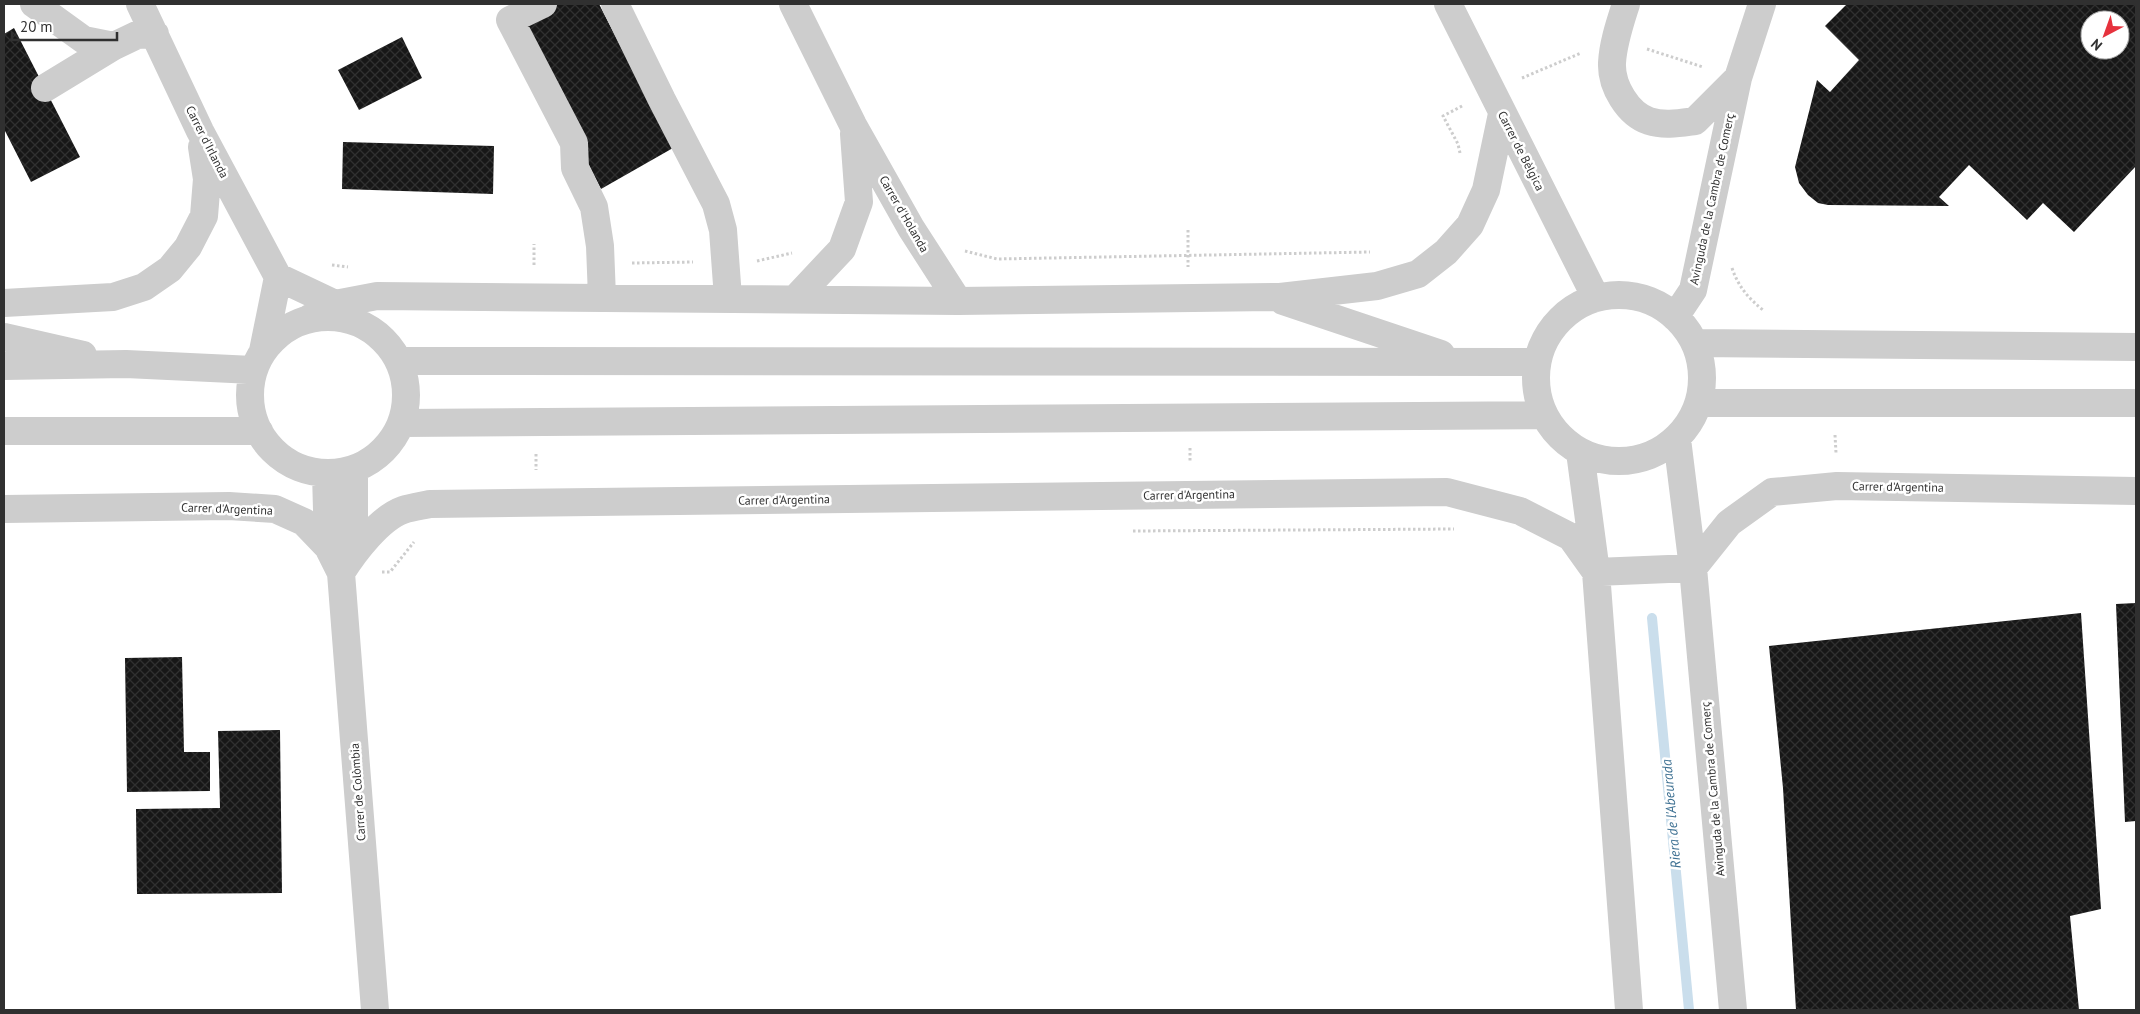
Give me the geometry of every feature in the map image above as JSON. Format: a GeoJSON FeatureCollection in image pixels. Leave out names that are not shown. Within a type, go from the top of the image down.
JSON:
{"type":"FeatureCollection","features":[{"type":"Feature","properties":{"kind":"street"},"geometry":{"type":"LineString","coordinates":[[34,4],[84,40],[114,46]]}},
{"type":"Feature","properties":{"kind":"street","name":"Carrer d'Irlanda"},"geometry":{"type":"LineString","coordinates":[[140,4],[200,131],[278,277]]}},
{"type":"Feature","properties":{"kind":"street"},"geometry":{"type":"LineString","coordinates":[[543,4],[510,20],[574,143],[574,168],[594,207],[601,264],[602,297]]}},
{"type":"Feature","properties":{"kind":"street"},"geometry":{"type":"LineString","coordinates":[[615,4],[716,204],[723,230],[728,298]]}},
{"type":"Feature","properties":{"kind":"street","name":"Carrer d'Holanda"},"geometry":{"type":"LineString","coordinates":[[793,4],[853,125],[911,228],[958,301]]}},
{"type":"Feature","properties":{"kind":"street","name":"Carrer de Bèlgica"},"geometry":{"type":"LineString","coordinates":[[1448,4],[1596,298]]}},
{"type":"Feature","properties":{"kind":"street","name":"Avinguda de la Cambra de Comerç"},"geometry":{"type":"LineString","coordinates":[[1626,4],[1616,38],[1612,66],[1620,94],[1629,109],[1648,121],[1666,124],[1695,121],[1738,78]]}},
{"type":"Feature","properties":{"kind":"street","name":"Avinguda de la Cambra de Comerç"},"geometry":{"type":"LineString","coordinates":[[1675,317],[1693,290],[1738,78],[1762,4]]}},
{"type":"Feature","properties":{"kind":"street"},"geometry":{"type":"LineString","coordinates":[[45,88],[137,34],[155,34]]}},
{"type":"Feature","properties":{"kind":"street"},"geometry":{"type":"LineString","coordinates":[[258,360],[275,336],[292,325],[336,304],[377,296],[795,298],[958,301],[1272,297],[1376,286],[1418,274],[1446,252],[1470,225],[1486,190],[1502,114]]}},
{"type":"Feature","properties":{"kind":"street","name":"Carrer d'Holanda"},"geometry":{"type":"LineString","coordinates":[[795,298],[842,249],[859,202],[853,125]]}},
{"type":"Feature","properties":{"kind":"street"},"geometry":{"type":"LineString","coordinates":[[4,303],[113,297],[144,287],[170,269],[188,247],[204,216],[207,179],[200,131]]}},
{"type":"Feature","properties":{"kind":"street"},"geometry":{"type":"LineString","coordinates":[[278,277],[336,304],[384,339],[400,361],[406,381],[407,402],[402,423],[391,443],[374,458],[354,469],[326,473],[305,470],[286,462],[270,448],[259,431],[251,412],[249,390],[278,277]]}},
{"type":"Feature","properties":{"kind":"street"},"geometry":{"type":"LineString","coordinates":[[1618,294],[1649,300],[1675,317],[1695,343],[1702,373],[1699,403],[1690,422],[1677,438],[1647,457],[1613,461],[1580,452],[1565,442],[1553,430],[1544,415],[1536,389],[1537,362],[1545,340],[1558,322],[1575,307],[1596,298],[1618,294]]}},
{"type":"Feature","properties":{"kind":"street"},"geometry":{"type":"LineString","coordinates":[[1272,297],[1464,361]]}},
{"type":"Feature","properties":{"kind":"street"},"geometry":{"type":"LineString","coordinates":[[310,318],[337,317],[362,324]]}},
{"type":"Feature","properties":{"kind":"street"},"geometry":{"type":"LineString","coordinates":[[4,337],[126,364]]}},
{"type":"Feature","properties":{"kind":"street"},"geometry":{"type":"LineString","coordinates":[[1695,343],[2136,347]]}},
{"type":"Feature","properties":{"kind":"street"},"geometry":{"type":"LineString","coordinates":[[4,366],[258,360]]}},
{"type":"Feature","properties":{"kind":"street"},"geometry":{"type":"LineString","coordinates":[[400,361],[1537,362]]}},
{"type":"Feature","properties":{"kind":"street"},"geometry":{"type":"LineString","coordinates":[[1699,403],[2136,403]]}},
{"type":"Feature","properties":{"kind":"street"},"geometry":{"type":"LineString","coordinates":[[402,423],[1544,415]]}},
{"type":"Feature","properties":{"kind":"street"},"geometry":{"type":"LineString","coordinates":[[4,431],[259,431]]}},
{"type":"Feature","properties":{"kind":"street","name":"Avinguda de la Cambra de Comerç"},"geometry":{"type":"LineString","coordinates":[[1677,438],[1692,568],[1733,1010]]}},
{"type":"Feature","properties":{"kind":"street"},"geometry":{"type":"LineString","coordinates":[[1580,452],[1596,572],[1629,1010]]}},
{"type":"Feature","properties":{"kind":"street","name":"Carrer de Colòmbia"},"geometry":{"type":"LineString","coordinates":[[354,469],[348,562],[375,1010]]}},
{"type":"Feature","properties":{"kind":"street"},"geometry":{"type":"LineString","coordinates":[[326,473],[328,547]]}},
{"type":"Feature","properties":{"kind":"street","name":"Carrer d'Argentina"},"geometry":{"type":"LineString","coordinates":[[1692,568],[1729,523],[1772,492],[1837,486],[2136,491]]}},
{"type":"Feature","properties":{"kind":"street","name":"Carrer d'Argentina"},"geometry":{"type":"LineString","coordinates":[[4,509],[229,506],[275,509],[304,522],[328,547],[348,562],[376,528],[401,510],[430,504],[1447,492],[1520,511],[1571,537],[1596,572]]}},
{"type":"Feature","properties":{"kind":"street"},"geometry":{"type":"LineString","coordinates":[[1596,572],[1692,568]]}},
{"type":"Feature","properties":{"kind":"path"},"geometry":{"type":"LineString","coordinates":[[1443,116],[1458,144],[1460,154]]}},
{"type":"Feature","properties":{"kind":"path"},"geometry":{"type":"LineString","coordinates":[[964,251],[973,255],[997,259],[1373,252]]}},
{"type":"Feature","properties":{"kind":"path"},"geometry":{"type":"LineString","coordinates":[[601,264],[754,262],[794,252]]}},
{"type":"Feature","properties":{"kind":"path"},"geometry":{"type":"LineString","coordinates":[[328,264],[355,267]]}},
{"type":"Feature","properties":{"kind":"path"},"geometry":{"type":"LineString","coordinates":[[524,265],[544,264]]}},
{"type":"Feature","properties":{"kind":"path"},"geometry":{"type":"LineString","coordinates":[[1732,265],[1736,279],[1748,297],[1765,312]]}},
{"type":"Feature","properties":{"kind":"path"},"geometry":{"type":"LineString","coordinates":[[1131,530],[1456,529]]}},
{"type":"Feature","properties":{"kind":"path"},"geometry":{"type":"LineString","coordinates":[[348,562],[390,572],[416,540]]}},
{"type":"Feature","properties":{"kind":"building"},"geometry":{"type":"Polygon","coordinates":[[[559,4],[599,4],[673,148],[601,189],[518,25],[559,4]]]}},
{"type":"Feature","properties":{"kind":"building"},"geometry":{"type":"Polygon","coordinates":[[[1847,4],[2136,4],[2136,166],[2074,232],[2043,203],[2027,220],[1969,165],[1939,197],[1949,206],[1828,205],[1818,203],[1808,195],[1799,183],[1795,167],[1817,80],[1830,92],[1859,60],[1825,26],[1847,4]]]}},
{"type":"Feature","properties":{"kind":"building"},"geometry":{"type":"Polygon","coordinates":[[[14,28],[80,157],[31,182],[4,129],[4,34],[14,28]]]}},
{"type":"Feature","properties":{"kind":"building"},"geometry":{"type":"Polygon","coordinates":[[[402,37],[422,78],[359,110],[338,70],[402,37]]]}},
{"type":"Feature","properties":{"kind":"building"},"geometry":{"type":"Polygon","coordinates":[[[343,142],[494,146],[493,194],[342,189],[343,142]]]}},
{"type":"Feature","properties":{"kind":"building"},"geometry":{"type":"Polygon","coordinates":[[[2136,603],[2136,821],[2125,822],[2116,604],[2136,603]]]}},
{"type":"Feature","properties":{"kind":"building"},"geometry":{"type":"Polygon","coordinates":[[[2081,613],[2101,909],[2070,916],[2079,1010],[1796,1010],[1783,788],[1769,646],[2081,613]]]}},
{"type":"Feature","properties":{"kind":"building"},"geometry":{"type":"Polygon","coordinates":[[[182,657],[184,752],[210,752],[210,791],[127,792],[125,658],[182,657]]]}},
{"type":"Feature","properties":{"kind":"building"},"geometry":{"type":"Polygon","coordinates":[[[280,730],[282,893],[137,894],[136,809],[220,808],[218,731],[280,730]]]}},
{"type":"Feature","properties":{"kind":"waterway","name":"Riera de l'Abeurada"},"geometry":{"type":"LineString","coordinates":[[1652,618],[1689,1010]]}}]}
